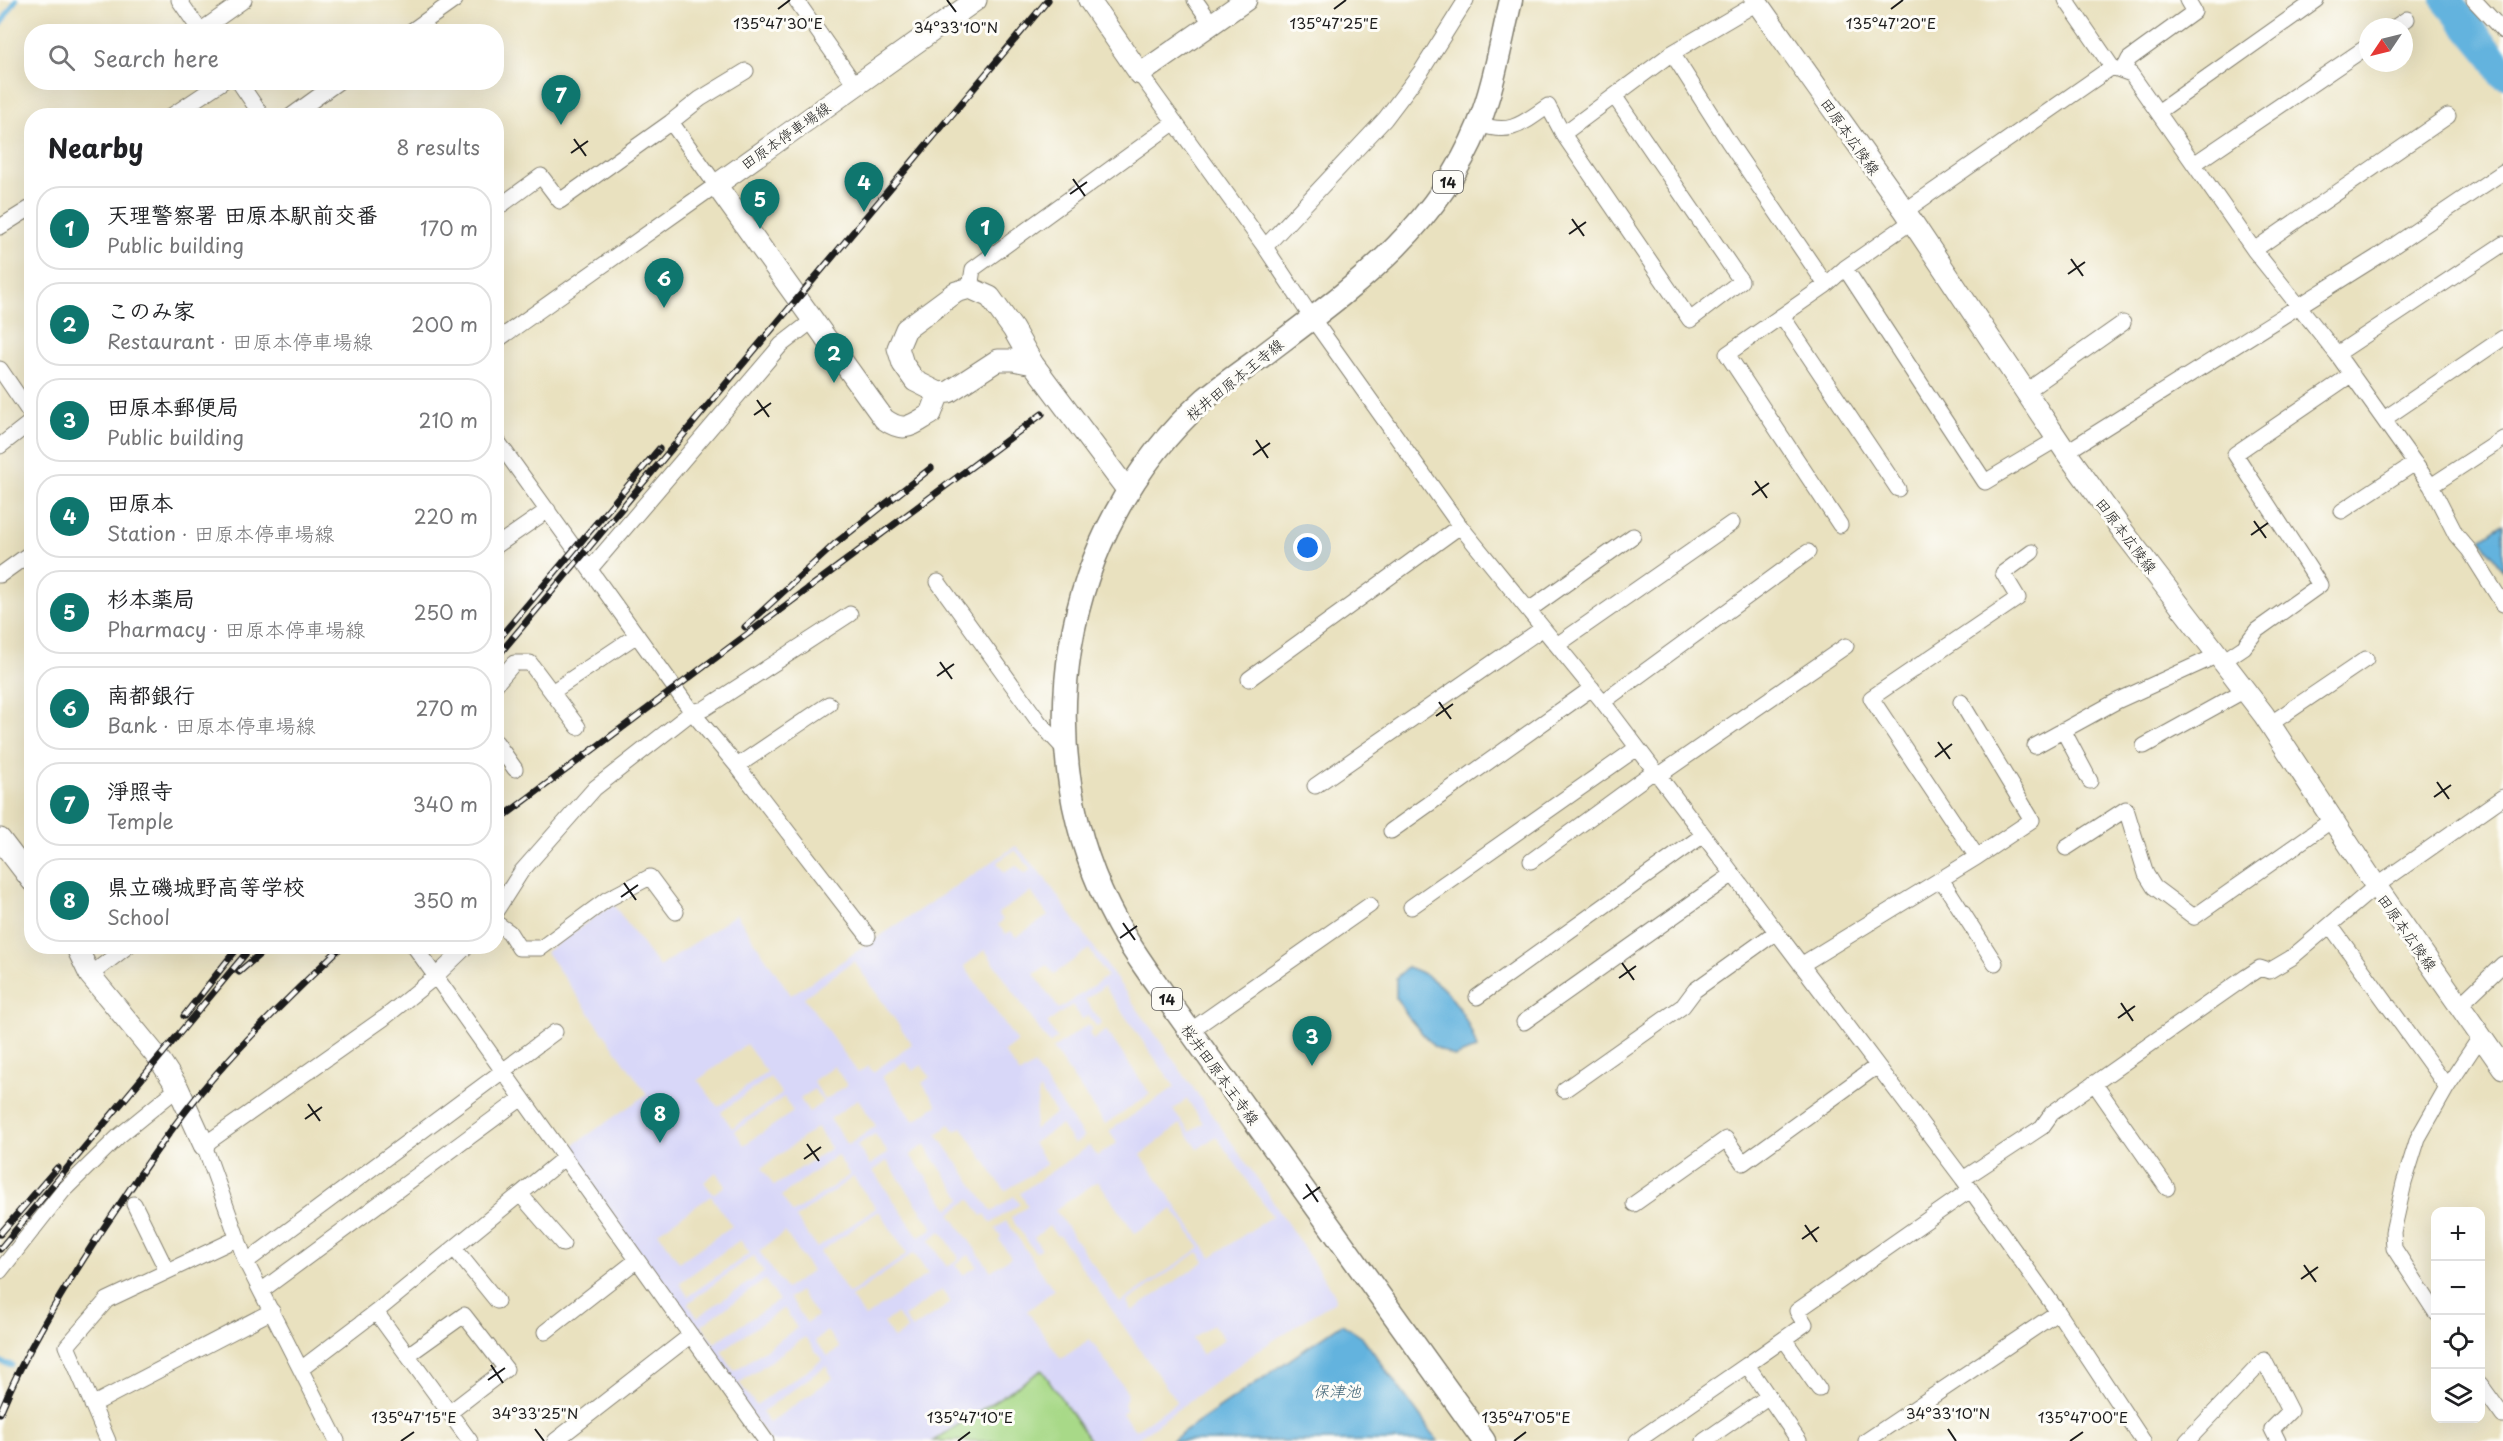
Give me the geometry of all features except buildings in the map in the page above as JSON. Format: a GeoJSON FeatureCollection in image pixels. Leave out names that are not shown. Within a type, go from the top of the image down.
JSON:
{"type":"FeatureCollection","features":[{"type":"Feature","properties":{"kind":"main road","name":"田原本停車場線"},"geometry":{"type":"LineString","coordinates":[[716,185],[976,0]]}},
{"type":"Feature","properties":{"kind":"main road"},"geometry":{"type":"LineString","coordinates":[[1089,0],[1140,74],[1246,0]]}},
{"type":"Feature","properties":{"kind":"main road","name":"桜井田原本王寺線"},"geometry":{"type":"LineString","coordinates":[[1484,1441],[1190,1031],[1118,925],[1092,871],[1070,797],[1065,750],[1064,692],[1069,650],[1080,597],[1093,560],[1128,490],[1173,430],[1208,396],[1312,318],[1396,249],[1430,210],[1453,174],[1479,124],[1491,89],[1511,0]]}},
{"type":"Feature","properties":{"kind":"main road","name":"田原本広陵線"},"geometry":{"type":"LineString","coordinates":[[1756,2],[1908,217],[2061,446],[2270,724],[2376,886],[2459,1006],[2500,1058]]}},
{"type":"Feature","properties":{"kind":"main road"},"geometry":{"type":"LineString","coordinates":[[716,185],[884,419],[896,428],[906,428],[931,414],[939,393]]}},
{"type":"Feature","properties":{"kind":"main road"},"geometry":{"type":"LineString","coordinates":[[1033,364],[998,360],[949,392],[939,393],[915,381],[903,364],[898,348],[906,329],[956,292],[970,288],[990,297],[1013,328],[1033,364],[1128,490]]}},
{"type":"Feature","properties":{"kind":"main road"},"geometry":{"type":"LineString","coordinates":[[0,839],[24,870]]}},
{"type":"Feature","properties":{"kind":"main road"},"geometry":{"type":"LineString","coordinates":[[80,954],[90,975],[159,1059],[178,1088],[204,1145]]}},
{"type":"Feature","properties":{"kind":"street"},"geometry":{"type":"LineString","coordinates":[[179,0],[196,24]]}},
{"type":"Feature","properties":{"kind":"street"},"geometry":{"type":"LineString","coordinates":[[211,24],[244,0]]}},
{"type":"Feature","properties":{"kind":"street"},"geometry":{"type":"LineString","coordinates":[[421,24],[455,0]]}},
{"type":"Feature","properties":{"kind":"street"},"geometry":{"type":"LineString","coordinates":[[796,0],[856,86]]}},
{"type":"Feature","properties":{"kind":"street"},"geometry":{"type":"LineString","coordinates":[[1195,0],[1212,24]]}},
{"type":"Feature","properties":{"kind":"street"},"geometry":{"type":"LineString","coordinates":[[1265,247],[1385,119],[1422,69],[1466,0]]}},
{"type":"Feature","properties":{"kind":"street"},"geometry":{"type":"LineString","coordinates":[[2066,0],[2118,69],[2130,74],[2254,250],[2352,374],[2431,486],[2456,535],[2469,550],[2503,604]]}},
{"type":"Feature","properties":{"kind":"street"},"geometry":{"type":"LineString","coordinates":[[1840,525],[1727,354],[1826,285],[1908,217],[2118,69],[2194,12],[2187,0]]}},
{"type":"Feature","properties":{"kind":"street"},"geometry":{"type":"LineString","coordinates":[[2158,112],[2316,0]]}},
{"type":"Feature","properties":{"kind":"street"},"geometry":{"type":"LineString","coordinates":[[2477,1],[2503,31]]}},
{"type":"Feature","properties":{"kind":"street"},"geometry":{"type":"LineString","coordinates":[[1563,134],[1672,52],[1756,2]]}},
{"type":"Feature","properties":{"kind":"street"},"geometry":{"type":"LineString","coordinates":[[1672,52],[1728,141],[1826,285]]}},
{"type":"Feature","properties":{"kind":"street"},"geometry":{"type":"LineString","coordinates":[[2194,164],[2359,52]]}},
{"type":"Feature","properties":{"kind":"street"},"geometry":{"type":"LineString","coordinates":[[504,203],[541,176],[560,201],[700,99],[746,71]]}},
{"type":"Feature","properties":{"kind":"street"},"geometry":{"type":"LineString","coordinates":[[1140,74],[1265,247],[1312,318],[1460,526],[1603,702],[1967,1185],[2058,1312],[2144,1441]]}},
{"type":"Feature","properties":{"kind":"street"},"geometry":{"type":"LineString","coordinates":[[183,108],[210,90]]}},
{"type":"Feature","properties":{"kind":"street"},"geometry":{"type":"LineString","coordinates":[[244,90],[257,108]]}},
{"type":"Feature","properties":{"kind":"street"},"geometry":{"type":"LineString","coordinates":[[302,108],[327,90]]}},
{"type":"Feature","properties":{"kind":"street"},"geometry":{"type":"LineString","coordinates":[[1479,124],[1487,127],[1515,129],[1548,106],[1563,134],[1690,320],[1741,281],[1615,97]]}},
{"type":"Feature","properties":{"kind":"street"},"geometry":{"type":"LineString","coordinates":[[2254,250],[2448,116]]}},
{"type":"Feature","properties":{"kind":"street"},"geometry":{"type":"LineString","coordinates":[[504,335],[716,185],[671,122]]}},
{"type":"Feature","properties":{"kind":"street"},"geometry":{"type":"LineString","coordinates":[[970,288],[973,269],[1175,122]]}},
{"type":"Feature","properties":{"kind":"street"},"geometry":{"type":"LineString","coordinates":[[1845,268],[1985,482],[2061,446],[2298,307],[2503,172]]}},
{"type":"Feature","properties":{"kind":"street"},"geometry":{"type":"LineString","coordinates":[[0,227],[24,212]]}},
{"type":"Feature","properties":{"kind":"street"},"geometry":{"type":"LineString","coordinates":[[2337,354],[2503,244]]}},
{"type":"Feature","properties":{"kind":"street"},"geometry":{"type":"LineString","coordinates":[[1782,316],[1898,489]]}},
{"type":"Feature","properties":{"kind":"street"},"geometry":{"type":"LineString","coordinates":[[590,569],[781,345],[812,321]]}},
{"type":"Feature","properties":{"kind":"street"},"geometry":{"type":"LineString","coordinates":[[2025,392],[2123,323]]}},
{"type":"Feature","properties":{"kind":"street"},"geometry":{"type":"LineString","coordinates":[[2384,419],[2503,338]]}},
{"type":"Feature","properties":{"kind":"street"},"geometry":{"type":"LineString","coordinates":[[0,369],[24,404]]}},
{"type":"Feature","properties":{"kind":"street"},"geometry":{"type":"LineString","coordinates":[[2035,746],[2117,701],[2221,658],[2244,646],[2257,630],[2320,585],[2235,454],[2352,374]]}},
{"type":"Feature","properties":{"kind":"street"},"geometry":{"type":"LineString","coordinates":[[0,446],[24,427]]}},
{"type":"Feature","properties":{"kind":"street"},"geometry":{"type":"LineString","coordinates":[[2431,486],[2503,439]]}},
{"type":"Feature","properties":{"kind":"street"},"geometry":{"type":"LineString","coordinates":[[504,450],[692,712],[737,766],[868,936]]}},
{"type":"Feature","properties":{"kind":"street"},"geometry":{"type":"LineString","coordinates":[[2342,511],[2415,463]]}},
{"type":"Feature","properties":{"kind":"street"},"geometry":{"type":"LineString","coordinates":[[504,540],[548,510]]}},
{"type":"Feature","properties":{"kind":"street"},"geometry":{"type":"LineString","coordinates":[[1557,645],[1732,523]]}},
{"type":"Feature","properties":{"kind":"street"},"geometry":{"type":"LineString","coordinates":[[1249,679],[1460,526]]}},
{"type":"Feature","properties":{"kind":"street"},"geometry":{"type":"LineString","coordinates":[[1529,610],[1633,536]]}},
{"type":"Feature","properties":{"kind":"street"},"geometry":{"type":"LineString","coordinates":[[1603,702],[1808,552]]}},
{"type":"Feature","properties":{"kind":"street"},"geometry":{"type":"LineString","coordinates":[[1977,857],[1871,698],[2018,598],[2003,573],[2032,552]]}},
{"type":"Feature","properties":{"kind":"street"},"geometry":{"type":"LineString","coordinates":[[0,575],[24,558]]}},
{"type":"Feature","properties":{"kind":"street"},"geometry":{"type":"LineString","coordinates":[[938,582],[1039,722],[1065,750]]}},
{"type":"Feature","properties":{"kind":"street"},"geometry":{"type":"LineString","coordinates":[[504,899],[521,872],[594,788],[692,712],[704,709],[850,614]]}},
{"type":"Feature","properties":{"kind":"street"},"geometry":{"type":"LineString","coordinates":[[1315,786],[1543,628]]}},
{"type":"Feature","properties":{"kind":"street"},"geometry":{"type":"LineString","coordinates":[[552,692],[637,635]]}},
{"type":"Feature","properties":{"kind":"street"},"geometry":{"type":"LineString","coordinates":[[1532,861],[1846,646]]}},
{"type":"Feature","properties":{"kind":"street"},"geometry":{"type":"LineString","coordinates":[[2270,724],[2367,659]]}},
{"type":"Feature","properties":{"kind":"street"},"geometry":{"type":"LineString","coordinates":[[504,674],[513,663],[530,663],[578,727]]}},
{"type":"Feature","properties":{"kind":"street"},"geometry":{"type":"LineString","coordinates":[[1392,831],[1592,688]]}},
{"type":"Feature","properties":{"kind":"street"},"geometry":{"type":"LineString","coordinates":[[2144,746],[2245,690]]}},
{"type":"Feature","properties":{"kind":"street"},"geometry":{"type":"LineString","coordinates":[[1801,965],[1977,857],[2032,820],[1961,702]]}},
{"type":"Feature","properties":{"kind":"street"},"geometry":{"type":"LineString","coordinates":[[737,766],[830,704]]}},
{"type":"Feature","properties":{"kind":"street"},"geometry":{"type":"LineString","coordinates":[[2063,730],[2090,781]]}},
{"type":"Feature","properties":{"kind":"street"},"geometry":{"type":"LineString","coordinates":[[1411,908],[1637,748]]}},
{"type":"Feature","properties":{"kind":"street"},"geometry":{"type":"LineString","coordinates":[[504,757],[515,768]]}},
{"type":"Feature","properties":{"kind":"street"},"geometry":{"type":"LineString","coordinates":[[1637,1441],[1804,1324],[1797,1311],[2042,1127],[2052,1113],[2246,977],[2260,968],[2269,971],[2291,958],[2376,886],[2503,797]]}},
{"type":"Feature","properties":{"kind":"street"},"geometry":{"type":"LineString","coordinates":[[2066,848],[2126,809],[2146,874],[2154,887],[2194,917],[2332,820]]}},
{"type":"Feature","properties":{"kind":"street"},"geometry":{"type":"LineString","coordinates":[[1477,997],[1702,836]]}},
{"type":"Feature","properties":{"kind":"street"},"geometry":{"type":"LineString","coordinates":[[1524,1022],[1733,874]]}},
{"type":"Feature","properties":{"kind":"street"},"geometry":{"type":"LineString","coordinates":[[504,929],[509,932],[519,948],[541,948],[606,900],[650,877],[676,912]]}},
{"type":"Feature","properties":{"kind":"street"},"geometry":{"type":"LineString","coordinates":[[1941,879],[1995,963]]}},
{"type":"Feature","properties":{"kind":"street"},"geometry":{"type":"LineString","coordinates":[[1190,1031],[1370,905]]}},
{"type":"Feature","properties":{"kind":"street"},"geometry":{"type":"LineString","coordinates":[[2330,925],[2447,1087]]}},
{"type":"Feature","properties":{"kind":"street"},"geometry":{"type":"LineString","coordinates":[[1564,1090],[1683,1006],[1695,990],[1776,932]]}},
{"type":"Feature","properties":{"kind":"street"},"geometry":{"type":"LineString","coordinates":[[90,975],[118,954]]}},
{"type":"Feature","properties":{"kind":"street"},"geometry":{"type":"LineString","coordinates":[[419,954],[766,1441]]}},
{"type":"Feature","properties":{"kind":"street"},"geometry":{"type":"LineString","coordinates":[[337,1441],[246,1262],[204,1145],[384,1018],[435,977],[459,954]]}},
{"type":"Feature","properties":{"kind":"street"},"geometry":{"type":"LineString","coordinates":[[2459,1006],[2503,964]]}},
{"type":"Feature","properties":{"kind":"street"},"geometry":{"type":"LineString","coordinates":[[246,1262],[555,1032]]}},
{"type":"Feature","properties":{"kind":"street"},"geometry":{"type":"LineString","coordinates":[[2431,1305],[2394,1248],[2393,1232],[2404,1183],[2418,1138],[2447,1087],[2481,1036]]}},
{"type":"Feature","properties":{"kind":"street"},"geometry":{"type":"LineString","coordinates":[[1634,1203],[1726,1139],[1743,1163],[1877,1066]]}},
{"type":"Feature","properties":{"kind":"street"},"geometry":{"type":"LineString","coordinates":[[2094,1083],[2167,1188]]}},
{"type":"Feature","properties":{"kind":"street"},"geometry":{"type":"LineString","coordinates":[[0,1271],[63,1191],[119,1136],[178,1088]]}},
{"type":"Feature","properties":{"kind":"street"},"geometry":{"type":"LineString","coordinates":[[261,1290],[522,1098]]}},
{"type":"Feature","properties":{"kind":"street"},"geometry":{"type":"LineString","coordinates":[[301,1369],[376,1312],[564,1158]]}},
{"type":"Feature","properties":{"kind":"street"},"geometry":{"type":"LineString","coordinates":[[520,1194],[563,1244]]}},
{"type":"Feature","properties":{"kind":"street"},"geometry":{"type":"LineString","coordinates":[[134,1204],[167,1271]]}},
{"type":"Feature","properties":{"kind":"street"},"geometry":{"type":"LineString","coordinates":[[108,1441],[67,1346],[106,1300],[238,1238]]}},
{"type":"Feature","properties":{"kind":"street"},"geometry":{"type":"LineString","coordinates":[[453,1248],[497,1301]]}},
{"type":"Feature","properties":{"kind":"street"},"geometry":{"type":"LineString","coordinates":[[545,1332],[637,1260]]}},
{"type":"Feature","properties":{"kind":"street"},"geometry":{"type":"LineString","coordinates":[[92,1405],[272,1311]]}},
{"type":"Feature","properties":{"kind":"street"},"geometry":{"type":"LineString","coordinates":[[376,1312],[470,1441]]}},
{"type":"Feature","properties":{"kind":"street"},"geometry":{"type":"LineString","coordinates":[[1866,1441],[2058,1312]]}},
{"type":"Feature","properties":{"kind":"street"},"geometry":{"type":"LineString","coordinates":[[408,1355],[464,1315],[506,1369],[449,1413]]}},
{"type":"Feature","properties":{"kind":"street"},"geometry":{"type":"LineString","coordinates":[[555,1441],[691,1335]]}},
{"type":"Feature","properties":{"kind":"street"},"geometry":{"type":"LineString","coordinates":[[1784,1339],[1819,1389]]}},
{"type":"Feature","properties":{"kind":"street"},"geometry":{"type":"LineString","coordinates":[[2187,1441],[2264,1360],[2290,1411],[2272,1429],[2278,1441]]}},
{"type":"Feature","properties":{"kind":"street"},"geometry":{"type":"LineString","coordinates":[[1747,1365],[1799,1441]]}},
{"type":"Feature","properties":{"kind":"street"},"geometry":{"type":"LineString","coordinates":[[2485,1390],[2503,1416]]}},
{"type":"Feature","properties":{"kind":"street"},"geometry":{"type":"LineString","coordinates":[[1704,1441],[1769,1396]]}},
{"type":"Feature","properties":{"kind":"shaded area"},"geometry":{"type":"Polygon","coordinates":[[[1016,846],[1045,878],[1268,1194],[1334,1294],[1335,1301],[1269,1343],[1134,1441],[1090,1441],[1041,1370],[933,1441],[770,1441],[568,1154],[569,1148],[647,1094],[546,952],[613,904],[659,967],[736,914],[791,995],[1016,846]],[[1015,850],[997,862],[1004,873],[1016,865],[1025,874],[1031,869],[1015,850]],[[1031,892],[998,913],[1003,920],[998,925],[1006,934],[1011,931],[1016,937],[1048,916],[1031,892]],[[1089,949],[1054,974],[1047,965],[1034,974],[1059,1009],[1107,976],[1089,949]],[[985,950],[964,966],[1017,1042],[1004,1052],[1020,1074],[1034,1065],[1084,1137],[1074,1144],[1061,1125],[1033,1143],[1047,1164],[1005,1191],[962,1127],[955,1131],[950,1124],[937,1134],[992,1212],[1014,1196],[1020,1204],[991,1223],[985,1214],[982,1216],[970,1199],[950,1214],[991,1271],[1011,1257],[999,1240],[1001,1237],[995,1229],[1006,1221],[1054,1290],[1027,1311],[1061,1359],[1090,1339],[1128,1393],[1124,1405],[1126,1410],[1122,1413],[1135,1430],[1177,1402],[1059,1235],[1057,1236],[1049,1226],[1034,1238],[1041,1248],[1035,1252],[1011,1218],[1028,1206],[1020,1193],[1089,1146],[1097,1156],[1117,1143],[1109,1131],[1175,1087],[1104,986],[1085,1000],[1102,1023],[1097,1027],[1089,1016],[1082,1019],[1072,1005],[1047,1023],[1057,1038],[1049,1044],[985,950]],[[854,961],[804,997],[858,1073],[868,1066],[873,1072],[912,1044],[854,961]],[[746,1044],[698,1080],[718,1107],[767,1072],[746,1044]],[[905,1061],[882,1077],[914,1121],[937,1105],[922,1083],[930,1077],[922,1065],[913,1071],[905,1061]],[[834,1066],[813,1081],[825,1100],[847,1085],[834,1066]],[[770,1077],[721,1112],[732,1128],[782,1094],[770,1077]],[[814,1089],[800,1099],[809,1112],[823,1102],[814,1089]],[[1039,1089],[1034,1129],[1034,1130],[1056,1113],[1039,1089]],[[784,1097],[735,1131],[744,1145],[793,1112],[784,1097]],[[858,1099],[830,1119],[848,1145],[876,1126],[858,1099]],[[1187,1099],[1173,1110],[1190,1132],[1203,1123],[1187,1099]],[[1180,1124],[1141,1155],[1211,1257],[1272,1216],[1216,1136],[1198,1149],[1180,1124]],[[817,1127],[762,1168],[774,1186],[831,1148],[817,1127]],[[875,1134],[857,1145],[870,1165],[888,1153],[875,1134]],[[924,1145],[910,1155],[949,1209],[962,1199],[924,1145]],[[837,1155],[781,1196],[793,1213],[850,1175],[837,1155]],[[887,1161],[873,1171],[919,1237],[933,1228],[887,1161]],[[716,1172],[704,1182],[713,1194],[725,1186],[716,1172]],[[853,1177],[796,1218],[817,1248],[876,1208],[853,1177]],[[1098,1181],[1055,1210],[1120,1303],[1200,1248],[1173,1209],[1135,1233],[1098,1181]],[[711,1196],[658,1232],[679,1262],[732,1226],[711,1196]],[[879,1211],[820,1252],[849,1294],[907,1254],[879,1211]],[[941,1231],[929,1240],[947,1267],[959,1258],[941,1231]],[[785,1232],[759,1251],[786,1289],[812,1271],[785,1232]],[[740,1240],[679,1283],[688,1296],[750,1253],[740,1240]],[[1198,1252],[1127,1302],[1132,1311],[1205,1261],[1198,1252]],[[914,1253],[851,1297],[865,1317],[928,1274],[914,1253]],[[969,1255],[955,1264],[963,1275],[977,1266],[969,1255]],[[753,1256],[688,1303],[697,1317],[764,1272],[753,1256]],[[765,1280],[702,1325],[714,1343],[779,1300],[765,1280]],[[942,1290],[904,1317],[912,1329],[951,1303],[942,1290]],[[800,1291],[789,1298],[807,1323],[817,1316],[800,1291]],[[784,1308],[721,1351],[734,1371],[797,1328],[784,1308]],[[896,1314],[883,1323],[894,1339],[908,1329],[896,1314]],[[1213,1324],[1192,1339],[1202,1355],[1224,1339],[1213,1324]],[[827,1331],[815,1341],[828,1356],[840,1348],[827,1331]],[[805,1337],[739,1383],[756,1405],[822,1360],[805,1337]],[[826,1366],[762,1412],[769,1423],[833,1378],[826,1366]]]}},
{"type":"Feature","properties":{"kind":"shaded area"},"geometry":{"type":"Polygon","coordinates":[[[1088,1024],[1092,1030],[1089,1033],[1093,1040],[1106,1030],[1150,1094],[1105,1124],[1053,1049],[1088,1024]]]}},
{"type":"Feature","properties":{"kind":"green space"},"geometry":{"type":"Polygon","coordinates":[[[1042,1370],[1090,1441],[933,1441],[938,1438],[1042,1370]]]}},
{"type":"Feature","properties":{"kind":"water"},"geometry":{"type":"Polygon","coordinates":[[[2503,524],[2503,571],[2481,539],[2503,524]]]}},
{"type":"Feature","properties":{"kind":"water"},"geometry":{"type":"Polygon","coordinates":[[[1407,967],[1432,979],[1452,998],[1467,1022],[1477,1048],[1455,1057],[1433,1046],[1409,1018],[1396,998],[1396,978],[1407,967]]]}},
{"type":"Feature","properties":{"kind":"water","name":"保津池"},"geometry":{"type":"Polygon","coordinates":[[[1342,1324],[1363,1338],[1438,1441],[1171,1441],[1342,1324]]]}},
{"type":"Feature","properties":{"kind":"waterway"},"geometry":{"type":"LineString","coordinates":[[0,25],[16,0]]}},
{"type":"Feature","properties":{"kind":"waterway"},"geometry":{"type":"LineString","coordinates":[[2446,0],[2494,58],[2503,74]]}},
{"type":"Feature","properties":{"kind":"waterway"},"geometry":{"type":"LineString","coordinates":[[0,1362],[12,1365]]}},
{"type":"Feature","properties":{"kind":"railway"},"geometry":{"type":"LineString","coordinates":[[504,648],[1048,0]]}},
{"type":"Feature","properties":{"kind":"railway"},"geometry":{"type":"LineString","coordinates":[[504,816],[1042,414]]}},
{"type":"Feature","properties":{"kind":"railway"},"geometry":{"type":"LineString","coordinates":[[504,633],[659,449]]}},
{"type":"Feature","properties":{"kind":"railway"},"geometry":{"type":"LineString","coordinates":[[745,627],[836,543],[931,468]]}},
{"type":"Feature","properties":{"kind":"railway"},"geometry":{"type":"LineString","coordinates":[[184,1016],[233,954]]}},
{"type":"Feature","properties":{"kind":"railway"},"geometry":{"type":"LineString","coordinates":[[0,1249],[245,954]]}},
{"type":"Feature","properties":{"kind":"railway"},"geometry":{"type":"LineString","coordinates":[[239,972],[260,954]]}},
{"type":"Feature","properties":{"kind":"railway"},"geometry":{"type":"LineString","coordinates":[[0,1413],[32,1345],[57,1301],[164,1140],[224,1065],[262,1024],[334,954]]}},
{"type":"Feature","properties":{"kind":"railway"},"geometry":{"type":"LineString","coordinates":[[0,1234],[57,1168]]}},
{"type":"Feature","properties":{"kind":"place","name":"淨照寺"},"geometry":{"type":"Point","coordinates":[561,125]}},
{"type":"Feature","properties":{"kind":"place","name":"田原本"},"geometry":{"type":"Point","coordinates":[864,212]}},
{"type":"Feature","properties":{"kind":"place","name":"杉本薬局"},"geometry":{"type":"Point","coordinates":[760,229]}},
{"type":"Feature","properties":{"kind":"place","name":"天理警察署 田原本駅前交番"},"geometry":{"type":"Point","coordinates":[985,257]}},
{"type":"Feature","properties":{"kind":"place","name":"南都銀行"},"geometry":{"type":"Point","coordinates":[664,308]}},
{"type":"Feature","properties":{"kind":"place","name":"このみ家"},"geometry":{"type":"Point","coordinates":[834,383]}},
{"type":"Feature","properties":{"kind":"place","name":"田原本郵便局"},"geometry":{"type":"Point","coordinates":[1312,1066]}},
{"type":"Feature","properties":{"kind":"place","name":"県立磯城野高等学校"},"geometry":{"type":"Point","coordinates":[660,1143]}}]}
